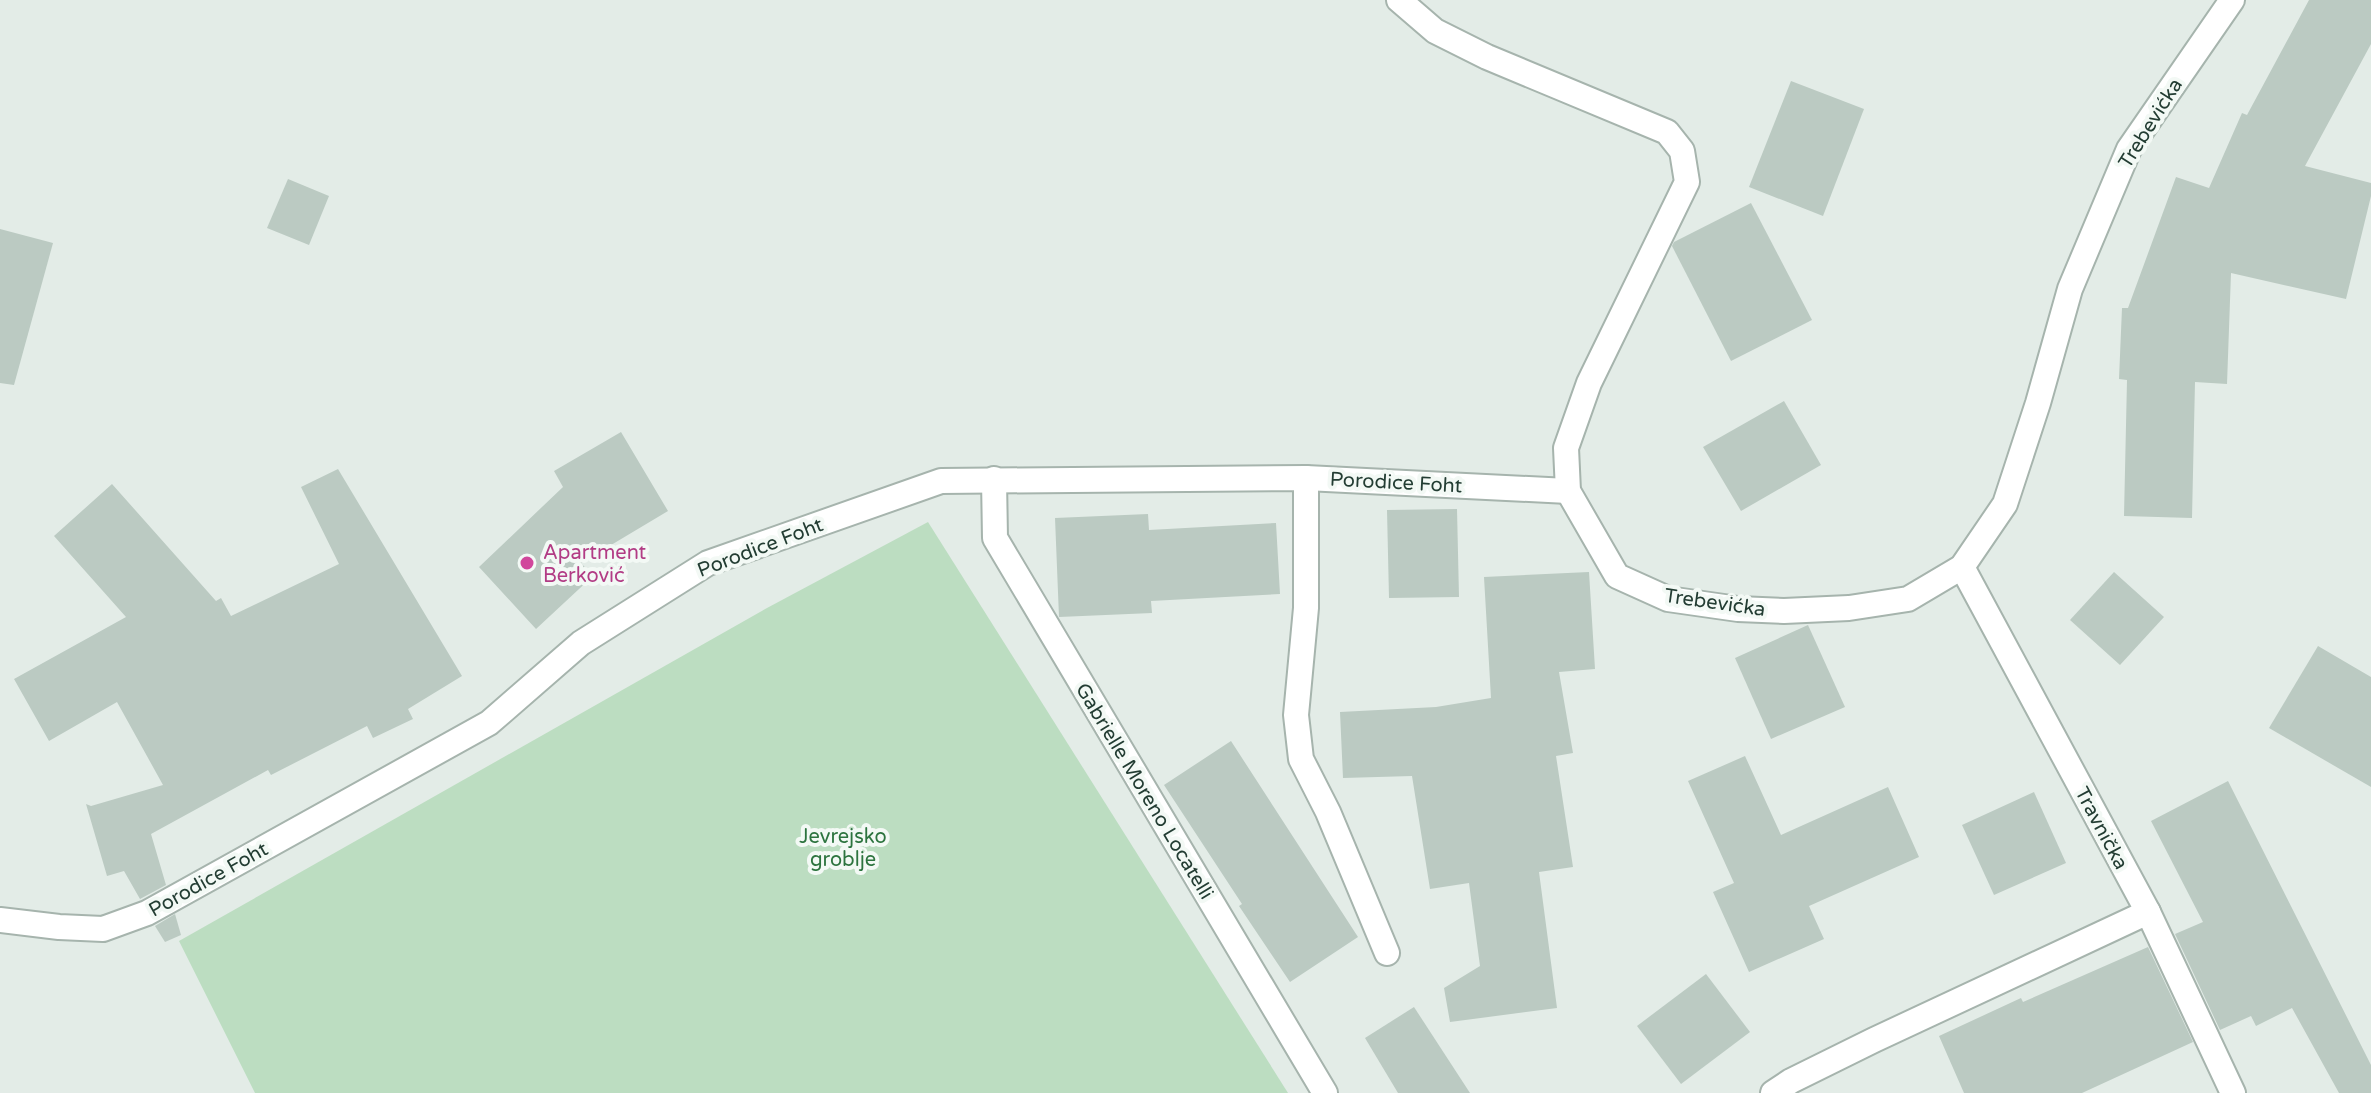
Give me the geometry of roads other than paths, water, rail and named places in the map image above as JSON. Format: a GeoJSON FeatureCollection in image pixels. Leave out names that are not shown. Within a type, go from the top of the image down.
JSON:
{"type":"FeatureCollection","features":[{"type":"Feature","properties":{"kind":"street","name":"Trebevićka"},"geometry":{"type":"LineString","coordinates":[[1399,0],[1435,31],[1487,57],[1667,132],[1682,151],[1687,182],[1589,383],[1566,448],[1568,491],[1617,576],[1668,599],[1784,611],[1849,608],[1908,599],[1962,567],[2005,504],[2070,289],[2129,149],[2232,0]]}},
{"type":"Feature","properties":{"kind":"street","name":"Porodice Foht"},"geometry":{"type":"LineString","coordinates":[[0,920],[103,929],[147,913],[489,723],[581,643],[708,563],[941,481],[1306,478],[1568,491]]}},
{"type":"Feature","properties":{"kind":"street"},"geometry":{"type":"LineString","coordinates":[[1306,478],[1306,608],[1296,715],[1301,759],[1328,812],[1387,953]]}},
{"type":"Feature","properties":{"kind":"street","name":"Gabrielle Moreno Locatelli"},"geometry":{"type":"LineString","coordinates":[[994,479],[995,538],[1325,1093]]}},
{"type":"Feature","properties":{"kind":"street","name":"Travnička"},"geometry":{"type":"LineString","coordinates":[[1962,567],[2148,912],[2233,1093]]}},
{"type":"Feature","properties":{"kind":"street"},"geometry":{"type":"LineString","coordinates":[[1773,1093],[1874,1040],[2148,912]]}},
{"type":"Feature","properties":{"kind":"place","name":"Apartment Berković"},"geometry":{"type":"Point","coordinates":[527,563]}},
{"type":"Feature","properties":{"kind":"park label","name":"Jevrejsko groblje"},"geometry":{"type":"Point","coordinates":[843,848]}}]}
